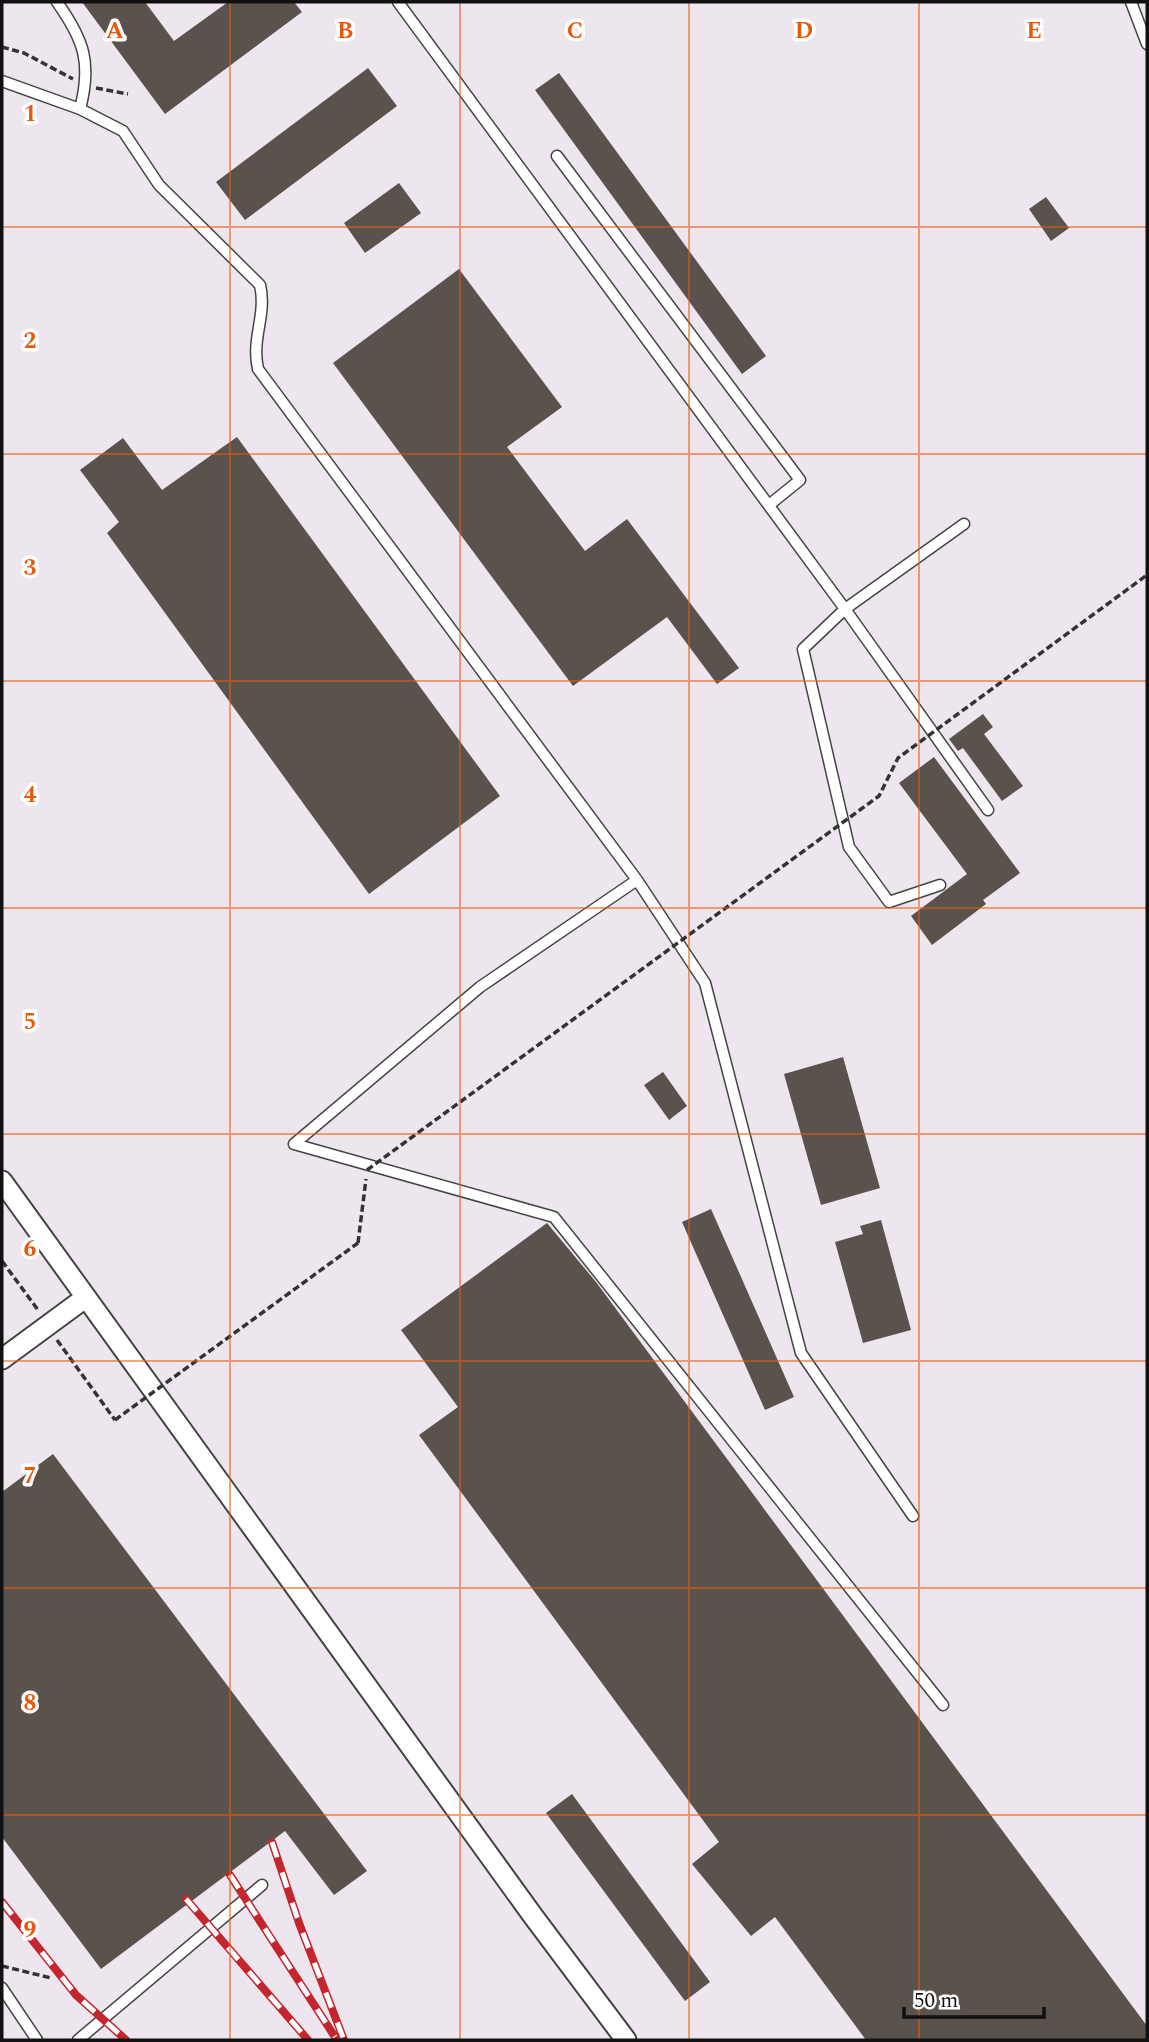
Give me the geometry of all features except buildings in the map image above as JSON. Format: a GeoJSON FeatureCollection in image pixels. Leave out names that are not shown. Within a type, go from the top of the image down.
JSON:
{"type":"FeatureCollection","features":[{"type":"Feature","properties":{"kind":"street"},"geometry":{"type":"LineString","coordinates":[[2,1181],[620,2038]]}},
{"type":"Feature","properties":{"kind":"street"},"geometry":{"type":"LineString","coordinates":[[2,1359],[85,1298]]}},
{"type":"Feature","properties":{"kind":"lane"},"geometry":{"type":"LineString","coordinates":[[57,2],[75,27],[86,55],[86,86],[80,110]]}},
{"type":"Feature","properties":{"kind":"lane"},"geometry":{"type":"LineString","coordinates":[[398,2],[845,609],[988,810]]}},
{"type":"Feature","properties":{"kind":"lane"},"geometry":{"type":"LineString","coordinates":[[1132,2],[1147,44]]}},
{"type":"Feature","properties":{"kind":"lane"},"geometry":{"type":"LineString","coordinates":[[2,81],[80,110],[123,131],[159,185],[261,285],[264,302],[253,349],[258,369],[637,880],[705,983],[801,1353],[913,1516]]}},
{"type":"Feature","properties":{"kind":"lane"},"geometry":{"type":"LineString","coordinates":[[557,156],[800,480],[769,505]]}},
{"type":"Feature","properties":{"kind":"lane"},"geometry":{"type":"LineString","coordinates":[[940,885],[889,902],[849,846],[803,649],[845,609],[964,524]]}},
{"type":"Feature","properties":{"kind":"lane"},"geometry":{"type":"LineString","coordinates":[[637,880],[480,987],[294,1144],[554,1217],[943,1705]]}},
{"type":"Feature","properties":{"kind":"lane"},"geometry":{"type":"LineString","coordinates":[[78,2040],[262,1885]]}},
{"type":"Feature","properties":{"kind":"lane"},"geometry":{"type":"LineString","coordinates":[[2,1988],[37,2040]]}},
{"type":"Feature","properties":{"kind":"path"},"geometry":{"type":"LineString","coordinates":[[2,47],[24,53],[86,86],[128,93]]}},
{"type":"Feature","properties":{"kind":"path"},"geometry":{"type":"LineString","coordinates":[[115,1420],[358,1243],[367,1170],[879,796],[898,758],[1147,575]]}},
{"type":"Feature","properties":{"kind":"path"},"geometry":{"type":"LineString","coordinates":[[2,1966],[51,1978]]}},
{"type":"Feature","properties":{"kind":"shaded area"},"geometry":{"type":"Polygon","coordinates":[[[2,2],[1147,2],[1147,2040],[2,2040],[2,2]]]}},
{"type":"Feature","properties":{"kind":"railway"},"geometry":{"type":"LineString","coordinates":[[272,1842],[299,1923],[344,2040]]}},
{"type":"Feature","properties":{"kind":"railway"},"geometry":{"type":"LineString","coordinates":[[230,1875],[335,2037]]}},
{"type":"Feature","properties":{"kind":"railway"},"geometry":{"type":"LineString","coordinates":[[186,1899],[308,2040]]}},
{"type":"Feature","properties":{"kind":"railway"},"geometry":{"type":"LineString","coordinates":[[2,1902],[76,1995],[126,2040]]}}]}
